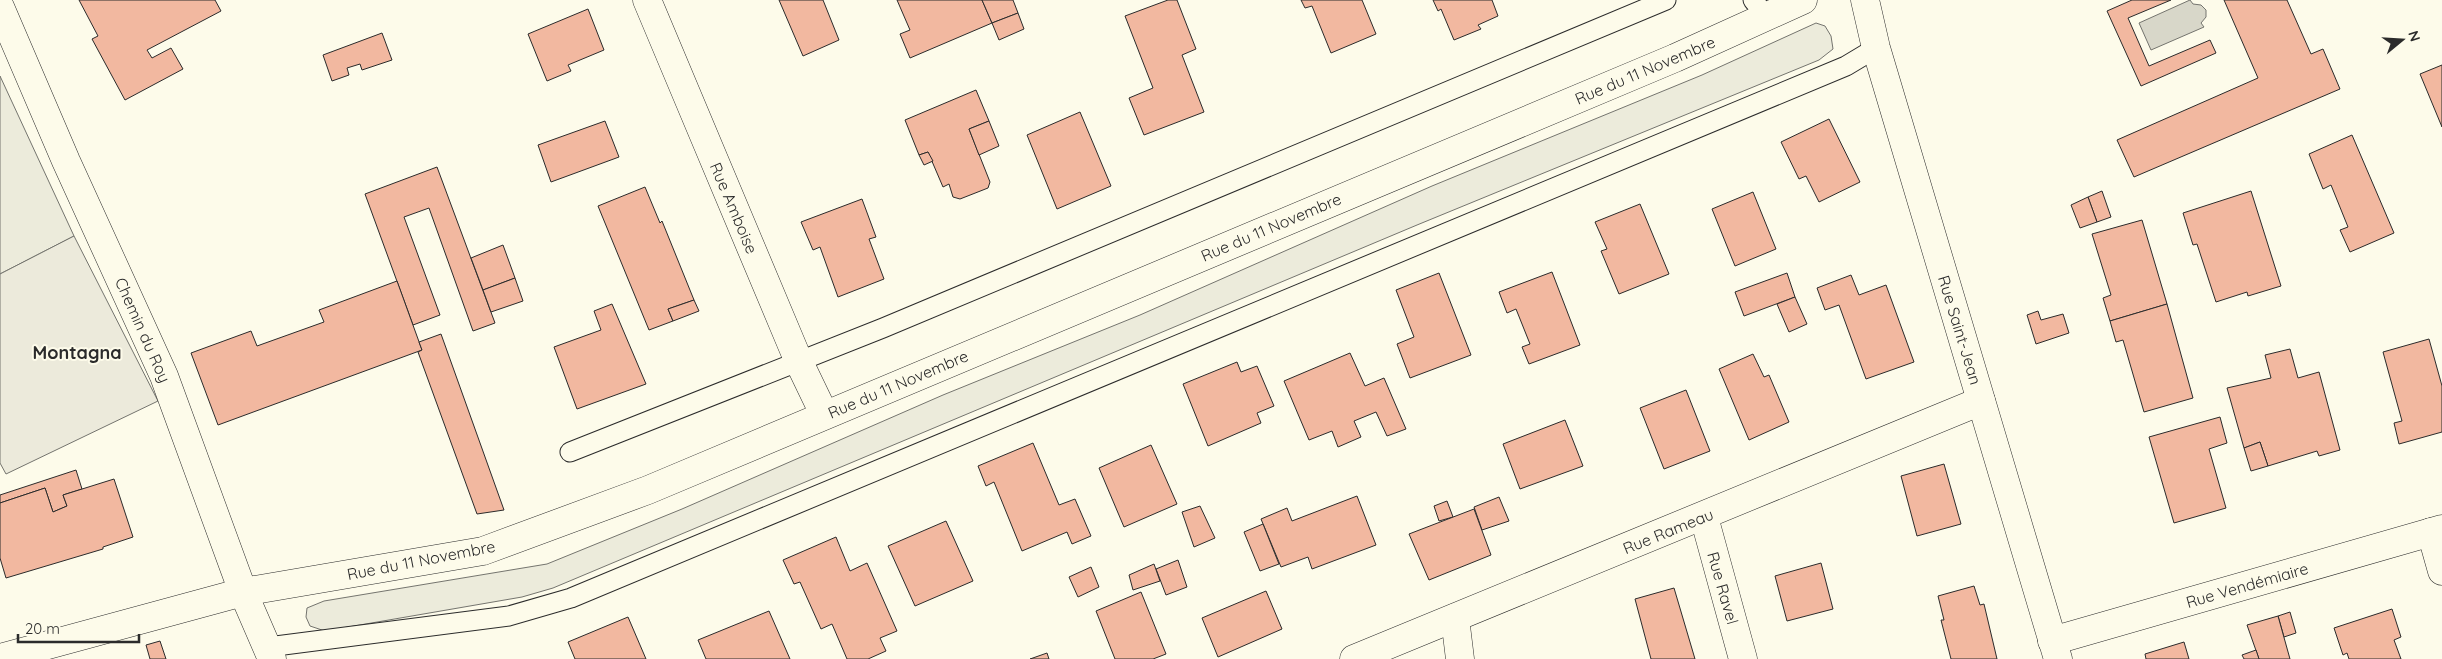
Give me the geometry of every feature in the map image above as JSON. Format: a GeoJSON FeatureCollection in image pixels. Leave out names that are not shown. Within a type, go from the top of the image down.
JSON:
{"type":"FeatureCollection","features":[{"type":"Feature","properties":{"kind":"street","name":"Rue Amboise"},"geometry":{"type":"LineString","coordinates":[[646,0],[799,362],[824,414]]}},
{"type":"Feature","properties":{"kind":"street","name":"Rue du 11 Novembre"},"geometry":{"type":"LineString","coordinates":[[0,658],[243,592],[483,551],[648,490],[824,414],[1675,58],[1760,9],[1803,0]]}},
{"type":"Feature","properties":{"kind":"street","name":"Rue Saint-Jean"},"geometry":{"type":"LineString","coordinates":[[1865,0],[1876,48],[2055,650]]}},
{"type":"Feature","properties":{"kind":"street","name":"Chemin du Roy"},"geometry":{"type":"LineString","coordinates":[[0,7],[66,161],[164,376],[243,592],[270,653]]}},
{"type":"Feature","properties":{"kind":"street","name":"Rue Rameau"},"geometry":{"type":"LineString","coordinates":[[1354,659],[1704,517],[1981,401]]}},
{"type":"Feature","properties":{"kind":"street","name":"Rue Ravel"},"geometry":{"type":"LineString","coordinates":[[1704,517],[1743,659]]}},
{"type":"Feature","properties":{"kind":"street","name":"Rue Vendémiaire"},"geometry":{"type":"LineString","coordinates":[[2055,650],[2437,530]]}},
{"type":"Feature","properties":{"kind":"street"},"geometry":{"type":"LineString","coordinates":[[2437,530],[2442,571]]}},
{"type":"Feature","properties":{"kind":"street"},"geometry":{"type":"LineString","coordinates":[[1455,618],[1460,659]]}},
{"type":"Feature","properties":{"kind":"lane"},"geometry":{"type":"LineString","coordinates":[[570,452],[799,362],[1666,0]]}},
{"type":"Feature","properties":{"kind":"lane"},"geometry":{"type":"LineString","coordinates":[[270,653],[509,616],[572,598],[1846,66],[1876,48]]}},
{"type":"Feature","properties":{"kind":"shaded area"},"geometry":{"type":"Polygon","coordinates":[[[2190,0],[2193,4],[2201,5],[2206,10],[2206,17],[2201,23],[2204,27],[2151,50],[2139,23],[2190,0]]]}},
{"type":"Feature","properties":{"kind":"shaded area"},"geometry":{"type":"Polygon","coordinates":[[[1816,23],[1825,26],[1831,36],[1833,49],[1819,60],[1417,225],[553,588],[522,597],[325,631],[310,626],[306,617],[307,608],[324,601],[547,564],[682,509],[943,395],[1140,315],[1432,186],[1702,75],[1816,23]]]}},
{"type":"Feature","properties":{"kind":"shaded area"},"geometry":{"type":"Polygon","coordinates":[[[0,76],[74,236],[0,274],[0,76]]]}},
{"type":"Feature","properties":{"kind":"shaded area"},"geometry":{"type":"Polygon","coordinates":[[[74,236],[158,401],[6,474],[0,463],[0,274],[74,236]]]}},
{"type":"Feature","properties":{"kind":"building"},"geometry":{"type":"Polygon","coordinates":[[[79,0],[215,0],[221,11],[147,50],[152,58],[171,48],[183,69],[125,100],[92,39],[98,36],[79,0]]]}},
{"type":"Feature","properties":{"kind":"building"},"geometry":{"type":"Polygon","coordinates":[[[779,0],[823,0],[839,40],[803,56],[779,0]]]}},
{"type":"Feature","properties":{"kind":"building"},"geometry":{"type":"Polygon","coordinates":[[[897,0],[982,0],[992,23],[910,58],[900,34],[910,30],[897,0]]]}},
{"type":"Feature","properties":{"kind":"building"},"geometry":{"type":"Polygon","coordinates":[[[982,0],[1013,0],[1018,13],[992,23],[982,0]]]}},
{"type":"Feature","properties":{"kind":"building"},"geometry":{"type":"Polygon","coordinates":[[[1168,0],[1177,0],[1196,49],[1182,55],[1204,112],[1144,135],[1129,98],[1153,88],[1125,16],[1168,0]]]}},
{"type":"Feature","properties":{"kind":"building"},"geometry":{"type":"Polygon","coordinates":[[[1301,0],[1362,0],[1376,34],[1331,53],[1312,6],[1305,8],[1301,0]]]}},
{"type":"Feature","properties":{"kind":"building"},"geometry":{"type":"Polygon","coordinates":[[[1433,0],[1492,0],[1498,16],[1478,25],[1481,29],[1454,40],[1441,9],[1438,11],[1433,0]]]}},
{"type":"Feature","properties":{"kind":"building"},"geometry":{"type":"Polygon","coordinates":[[[2132,0],[2171,0],[2128,18],[2149,66],[2210,40],[2216,53],[2141,86],[2107,11],[2132,0]]]}},
{"type":"Feature","properties":{"kind":"building"},"geometry":{"type":"Polygon","coordinates":[[[2224,0],[2287,0],[2311,54],[2323,49],[2340,89],[2134,177],[2117,140],[2258,78],[2224,0]]]}},
{"type":"Feature","properties":{"kind":"building"},"geometry":{"type":"Polygon","coordinates":[[[588,9],[604,50],[568,65],[571,71],[547,81],[528,34],[588,9]]]}},
{"type":"Feature","properties":{"kind":"building"},"geometry":{"type":"Polygon","coordinates":[[[1018,13],[1024,29],[999,40],[992,23],[1018,13]]]}},
{"type":"Feature","properties":{"kind":"building"},"geometry":{"type":"Polygon","coordinates":[[[382,33],[392,60],[362,70],[360,64],[347,68],[349,75],[332,81],[323,55],[382,33]]]}},
{"type":"Feature","properties":{"kind":"building"},"geometry":{"type":"Polygon","coordinates":[[[2442,65],[2442,127],[2420,74],[2442,65]]]}},
{"type":"Feature","properties":{"kind":"building"},"geometry":{"type":"Polygon","coordinates":[[[976,90],[989,121],[969,129],[990,182],[988,188],[960,199],[953,197],[949,184],[943,187],[928,152],[919,155],[905,120],[976,90]]]}},
{"type":"Feature","properties":{"kind":"building"},"geometry":{"type":"Polygon","coordinates":[[[1080,112],[1111,186],[1057,209],[1027,135],[1080,112]]]}},
{"type":"Feature","properties":{"kind":"building"},"geometry":{"type":"Polygon","coordinates":[[[1829,119],[1860,182],[1819,202],[1806,176],[1799,179],[1781,142],[1829,119]]]}},
{"type":"Feature","properties":{"kind":"building"},"geometry":{"type":"Polygon","coordinates":[[[605,121],[619,157],[551,182],[538,145],[605,121]]]}},
{"type":"Feature","properties":{"kind":"building"},"geometry":{"type":"Polygon","coordinates":[[[989,121],[999,146],[979,155],[969,129],[989,121]]]}},
{"type":"Feature","properties":{"kind":"building"},"geometry":{"type":"Polygon","coordinates":[[[2352,135],[2394,233],[2350,252],[2340,230],[2348,227],[2331,185],[2323,189],[2309,154],[2352,135]]]}},
{"type":"Feature","properties":{"kind":"building"},"geometry":{"type":"Polygon","coordinates":[[[928,152],[933,161],[924,165],[919,155],[928,152]]]}},
{"type":"Feature","properties":{"kind":"building"},"geometry":{"type":"Polygon","coordinates":[[[437,167],[495,323],[473,331],[429,208],[404,217],[440,315],[413,325],[365,194],[437,167]]]}},
{"type":"Feature","properties":{"kind":"building"},"geometry":{"type":"Polygon","coordinates":[[[645,187],[660,223],[662,221],[694,300],[668,309],[673,321],[649,330],[598,206],[645,187]]]}},
{"type":"Feature","properties":{"kind":"building"},"geometry":{"type":"Polygon","coordinates":[[[2102,191],[2111,217],[2097,222],[2088,197],[2102,191]]]}},
{"type":"Feature","properties":{"kind":"building"},"geometry":{"type":"Polygon","coordinates":[[[2251,191],[2281,286],[2248,296],[2247,292],[2216,302],[2197,244],[2193,245],[2183,213],[2251,191]]]}},
{"type":"Feature","properties":{"kind":"building"},"geometry":{"type":"Polygon","coordinates":[[[1753,192],[1776,249],[1735,266],[1712,209],[1753,192]]]}},
{"type":"Feature","properties":{"kind":"building"},"geometry":{"type":"Polygon","coordinates":[[[2088,197],[2097,222],[2080,228],[2071,205],[2088,197]]]}},
{"type":"Feature","properties":{"kind":"building"},"geometry":{"type":"Polygon","coordinates":[[[862,199],[876,237],[869,239],[884,279],[838,297],[820,247],[813,250],[801,222],[862,199]]]}},
{"type":"Feature","properties":{"kind":"building"},"geometry":{"type":"Polygon","coordinates":[[[1640,204],[1669,274],[1619,294],[1601,251],[1607,249],[1595,222],[1640,204]]]}},
{"type":"Feature","properties":{"kind":"building"},"geometry":{"type":"Polygon","coordinates":[[[2142,220],[2167,304],[2110,321],[2103,298],[2111,295],[2092,234],[2142,220]]]}},
{"type":"Feature","properties":{"kind":"building"},"geometry":{"type":"Polygon","coordinates":[[[503,245],[515,278],[483,290],[471,258],[503,245]]]}},
{"type":"Feature","properties":{"kind":"building"},"geometry":{"type":"Polygon","coordinates":[[[1552,272],[1580,345],[1529,364],[1522,347],[1530,344],[1516,309],[1507,313],[1499,292],[1552,272]]]}},
{"type":"Feature","properties":{"kind":"building"},"geometry":{"type":"Polygon","coordinates":[[[1439,273],[1471,355],[1410,378],[1397,344],[1414,337],[1396,290],[1439,273]]]}},
{"type":"Feature","properties":{"kind":"building"},"geometry":{"type":"Polygon","coordinates":[[[1787,273],[1795,297],[1744,316],[1735,292],[1787,273]]]}},
{"type":"Feature","properties":{"kind":"building"},"geometry":{"type":"Polygon","coordinates":[[[1851,275],[1859,295],[1886,285],[1914,362],[1866,379],[1839,305],[1825,310],[1817,288],[1851,275]]]}},
{"type":"Feature","properties":{"kind":"building"},"geometry":{"type":"Polygon","coordinates":[[[515,278],[523,301],[491,312],[483,290],[515,278]]]}},
{"type":"Feature","properties":{"kind":"building"},"geometry":{"type":"Polygon","coordinates":[[[397,281],[422,350],[218,425],[191,353],[251,331],[257,346],[324,322],[319,310],[397,281]]]}},
{"type":"Feature","properties":{"kind":"building"},"geometry":{"type":"Polygon","coordinates":[[[1795,297],[1807,324],[1789,332],[1777,304],[1795,297]]]}},
{"type":"Feature","properties":{"kind":"building"},"geometry":{"type":"Polygon","coordinates":[[[694,300],[699,311],[673,321],[668,309],[694,300]]]}},
{"type":"Feature","properties":{"kind":"building"},"geometry":{"type":"Polygon","coordinates":[[[612,304],[646,384],[577,409],[554,347],[601,330],[594,311],[612,304]]]}},
{"type":"Feature","properties":{"kind":"building"},"geometry":{"type":"Polygon","coordinates":[[[2167,304],[2193,398],[2144,412],[2123,340],[2116,342],[2110,321],[2167,304]]]}},
{"type":"Feature","properties":{"kind":"building"},"geometry":{"type":"Polygon","coordinates":[[[2038,311],[2041,320],[2063,314],[2069,333],[2036,344],[2027,315],[2038,311]]]}},
{"type":"Feature","properties":{"kind":"building"},"geometry":{"type":"Polygon","coordinates":[[[441,334],[504,510],[477,514],[418,352],[422,350],[419,342],[441,334]]]}},
{"type":"Feature","properties":{"kind":"building"},"geometry":{"type":"Polygon","coordinates":[[[2429,339],[2442,386],[2442,432],[2399,444],[2394,423],[2402,421],[2383,352],[2429,339]]]}},
{"type":"Feature","properties":{"kind":"building"},"geometry":{"type":"Polygon","coordinates":[[[2290,349],[2298,378],[2319,372],[2340,450],[2319,456],[2317,451],[2268,466],[2260,442],[2244,448],[2227,388],[2271,378],[2265,355],[2290,349]]]}},
{"type":"Feature","properties":{"kind":"building"},"geometry":{"type":"Polygon","coordinates":[[[1350,353],[1365,386],[1384,378],[1406,429],[1387,436],[1376,412],[1354,421],[1361,437],[1338,447],[1332,431],[1309,440],[1284,381],[1350,353]]]}},
{"type":"Feature","properties":{"kind":"building"},"geometry":{"type":"Polygon","coordinates":[[[1753,354],[1764,377],[1769,375],[1789,422],[1749,440],[1719,369],[1753,354]]]}},
{"type":"Feature","properties":{"kind":"building"},"geometry":{"type":"Polygon","coordinates":[[[1237,362],[1241,372],[1257,366],[1274,406],[1257,413],[1261,423],[1208,446],[1183,384],[1237,362]]]}},
{"type":"Feature","properties":{"kind":"building"},"geometry":{"type":"Polygon","coordinates":[[[1686,390],[1710,451],[1664,469],[1640,408],[1686,390]]]}},
{"type":"Feature","properties":{"kind":"building"},"geometry":{"type":"Polygon","coordinates":[[[2220,417],[2227,443],[2209,449],[2226,508],[2174,523],[2149,437],[2220,417]]]}},
{"type":"Feature","properties":{"kind":"building"},"geometry":{"type":"Polygon","coordinates":[[[1565,420],[1583,466],[1520,489],[1503,444],[1565,420]]]}},
{"type":"Feature","properties":{"kind":"building"},"geometry":{"type":"Polygon","coordinates":[[[2260,442],[2268,466],[2251,471],[2244,448],[2260,442]]]}},
{"type":"Feature","properties":{"kind":"building"},"geometry":{"type":"Polygon","coordinates":[[[1033,443],[1059,505],[1075,499],[1091,536],[1072,544],[1067,532],[1022,551],[994,482],[986,486],[978,466],[1033,443]]]}},
{"type":"Feature","properties":{"kind":"building"},"geometry":{"type":"Polygon","coordinates":[[[1151,445],[1177,504],[1124,527],[1099,468],[1151,445]]]}},
{"type":"Feature","properties":{"kind":"building"},"geometry":{"type":"Polygon","coordinates":[[[1944,464],[1961,524],[1917,536],[1901,476],[1944,464]]]}},
{"type":"Feature","properties":{"kind":"building"},"geometry":{"type":"Polygon","coordinates":[[[76,470],[82,489],[63,495],[67,506],[53,512],[45,488],[0,503],[0,495],[76,470]]]}},
{"type":"Feature","properties":{"kind":"building"},"geometry":{"type":"Polygon","coordinates":[[[114,479],[133,537],[103,547],[103,549],[6,578],[0,558],[0,503],[45,488],[53,512],[67,506],[63,495],[114,479]]]}},
{"type":"Feature","properties":{"kind":"building"},"geometry":{"type":"Polygon","coordinates":[[[1357,496],[1376,545],[1312,569],[1308,557],[1281,567],[1261,519],[1287,508],[1292,521],[1357,496]]]}},
{"type":"Feature","properties":{"kind":"building"},"geometry":{"type":"Polygon","coordinates":[[[1499,497],[1509,521],[1482,530],[1474,507],[1499,497]]]}},
{"type":"Feature","properties":{"kind":"building"},"geometry":{"type":"Polygon","coordinates":[[[1447,501],[1453,517],[1439,521],[1434,506],[1447,501]]]}},
{"type":"Feature","properties":{"kind":"building"},"geometry":{"type":"Polygon","coordinates":[[[1200,506],[1215,538],[1194,547],[1182,512],[1200,506]]]}},
{"type":"Feature","properties":{"kind":"building"},"geometry":{"type":"Polygon","coordinates":[[[1474,509],[1491,555],[1429,580],[1409,534],[1474,509]]]}},
{"type":"Feature","properties":{"kind":"building"},"geometry":{"type":"Polygon","coordinates":[[[946,521],[973,581],[915,606],[888,546],[946,521]]]}},
{"type":"Feature","properties":{"kind":"building"},"geometry":{"type":"Polygon","coordinates":[[[1263,524],[1279,564],[1260,571],[1244,532],[1263,524]]]}},
{"type":"Feature","properties":{"kind":"building"},"geometry":{"type":"Polygon","coordinates":[[[836,537],[850,571],[867,563],[897,631],[880,638],[886,651],[868,659],[847,659],[832,624],[821,629],[800,582],[794,584],[783,560],[836,537]]]}},
{"type":"Feature","properties":{"kind":"building"},"geometry":{"type":"Polygon","coordinates":[[[1178,560],[1187,587],[1166,595],[1156,569],[1178,560]]]}},
{"type":"Feature","properties":{"kind":"building"},"geometry":{"type":"Polygon","coordinates":[[[1821,563],[1833,609],[1787,621],[1775,576],[1821,563]]]}},
{"type":"Feature","properties":{"kind":"building"},"geometry":{"type":"Polygon","coordinates":[[[1154,564],[1160,581],[1133,590],[1129,575],[1154,564]]]}},
{"type":"Feature","properties":{"kind":"building"},"geometry":{"type":"Polygon","coordinates":[[[1091,567],[1099,587],[1078,597],[1069,577],[1091,567]]]}},
{"type":"Feature","properties":{"kind":"building"},"geometry":{"type":"Polygon","coordinates":[[[1974,586],[1980,605],[1984,604],[1997,659],[1951,659],[1941,620],[1944,620],[1938,596],[1974,586]]]}},
{"type":"Feature","properties":{"kind":"building"},"geometry":{"type":"Polygon","coordinates":[[[1674,588],[1695,659],[1651,659],[1635,599],[1674,588]]]}},
{"type":"Feature","properties":{"kind":"building"},"geometry":{"type":"Polygon","coordinates":[[[1266,591],[1282,629],[1218,657],[1202,618],[1266,591]]]}},
{"type":"Feature","properties":{"kind":"building"},"geometry":{"type":"Polygon","coordinates":[[[1141,592],[1166,654],[1153,659],[1115,659],[1096,611],[1141,592]]]}},
{"type":"Feature","properties":{"kind":"building"},"geometry":{"type":"Polygon","coordinates":[[[2392,609],[2401,637],[2394,640],[2401,659],[2349,659],[2347,653],[2343,655],[2334,628],[2392,609]]]}},
{"type":"Feature","properties":{"kind":"building"},"geometry":{"type":"Polygon","coordinates":[[[769,611],[790,659],[706,659],[698,640],[769,611]]]}},
{"type":"Feature","properties":{"kind":"building"},"geometry":{"type":"Polygon","coordinates":[[[2290,612],[2296,633],[2284,637],[2278,616],[2290,612]]]}},
{"type":"Feature","properties":{"kind":"building"},"geometry":{"type":"Polygon","coordinates":[[[2278,616],[2290,659],[2259,659],[2247,625],[2278,616]]]}},
{"type":"Feature","properties":{"kind":"building"},"geometry":{"type":"Polygon","coordinates":[[[628,617],[646,659],[575,659],[568,642],[628,617]]]}},
{"type":"Feature","properties":{"kind":"building"},"geometry":{"type":"Polygon","coordinates":[[[160,641],[166,659],[150,659],[146,645],[160,641]]]}},
{"type":"Feature","properties":{"kind":"building"},"geometry":{"type":"Polygon","coordinates":[[[2184,642],[2189,659],[2146,659],[2145,654],[2184,642]]]}},
{"type":"Feature","properties":{"kind":"building"},"geometry":{"type":"Polygon","coordinates":[[[2256,650],[2259,659],[2244,659],[2242,655],[2256,650]]]}},
{"type":"Feature","properties":{"kind":"building"},"geometry":{"type":"Polygon","coordinates":[[[1047,653],[1049,659],[1030,659],[1047,653]]]}},
{"type":"Feature","properties":{"kind":"district","name":"Montagna"},"geometry":{"type":"Point","coordinates":[77,352]}}]}
